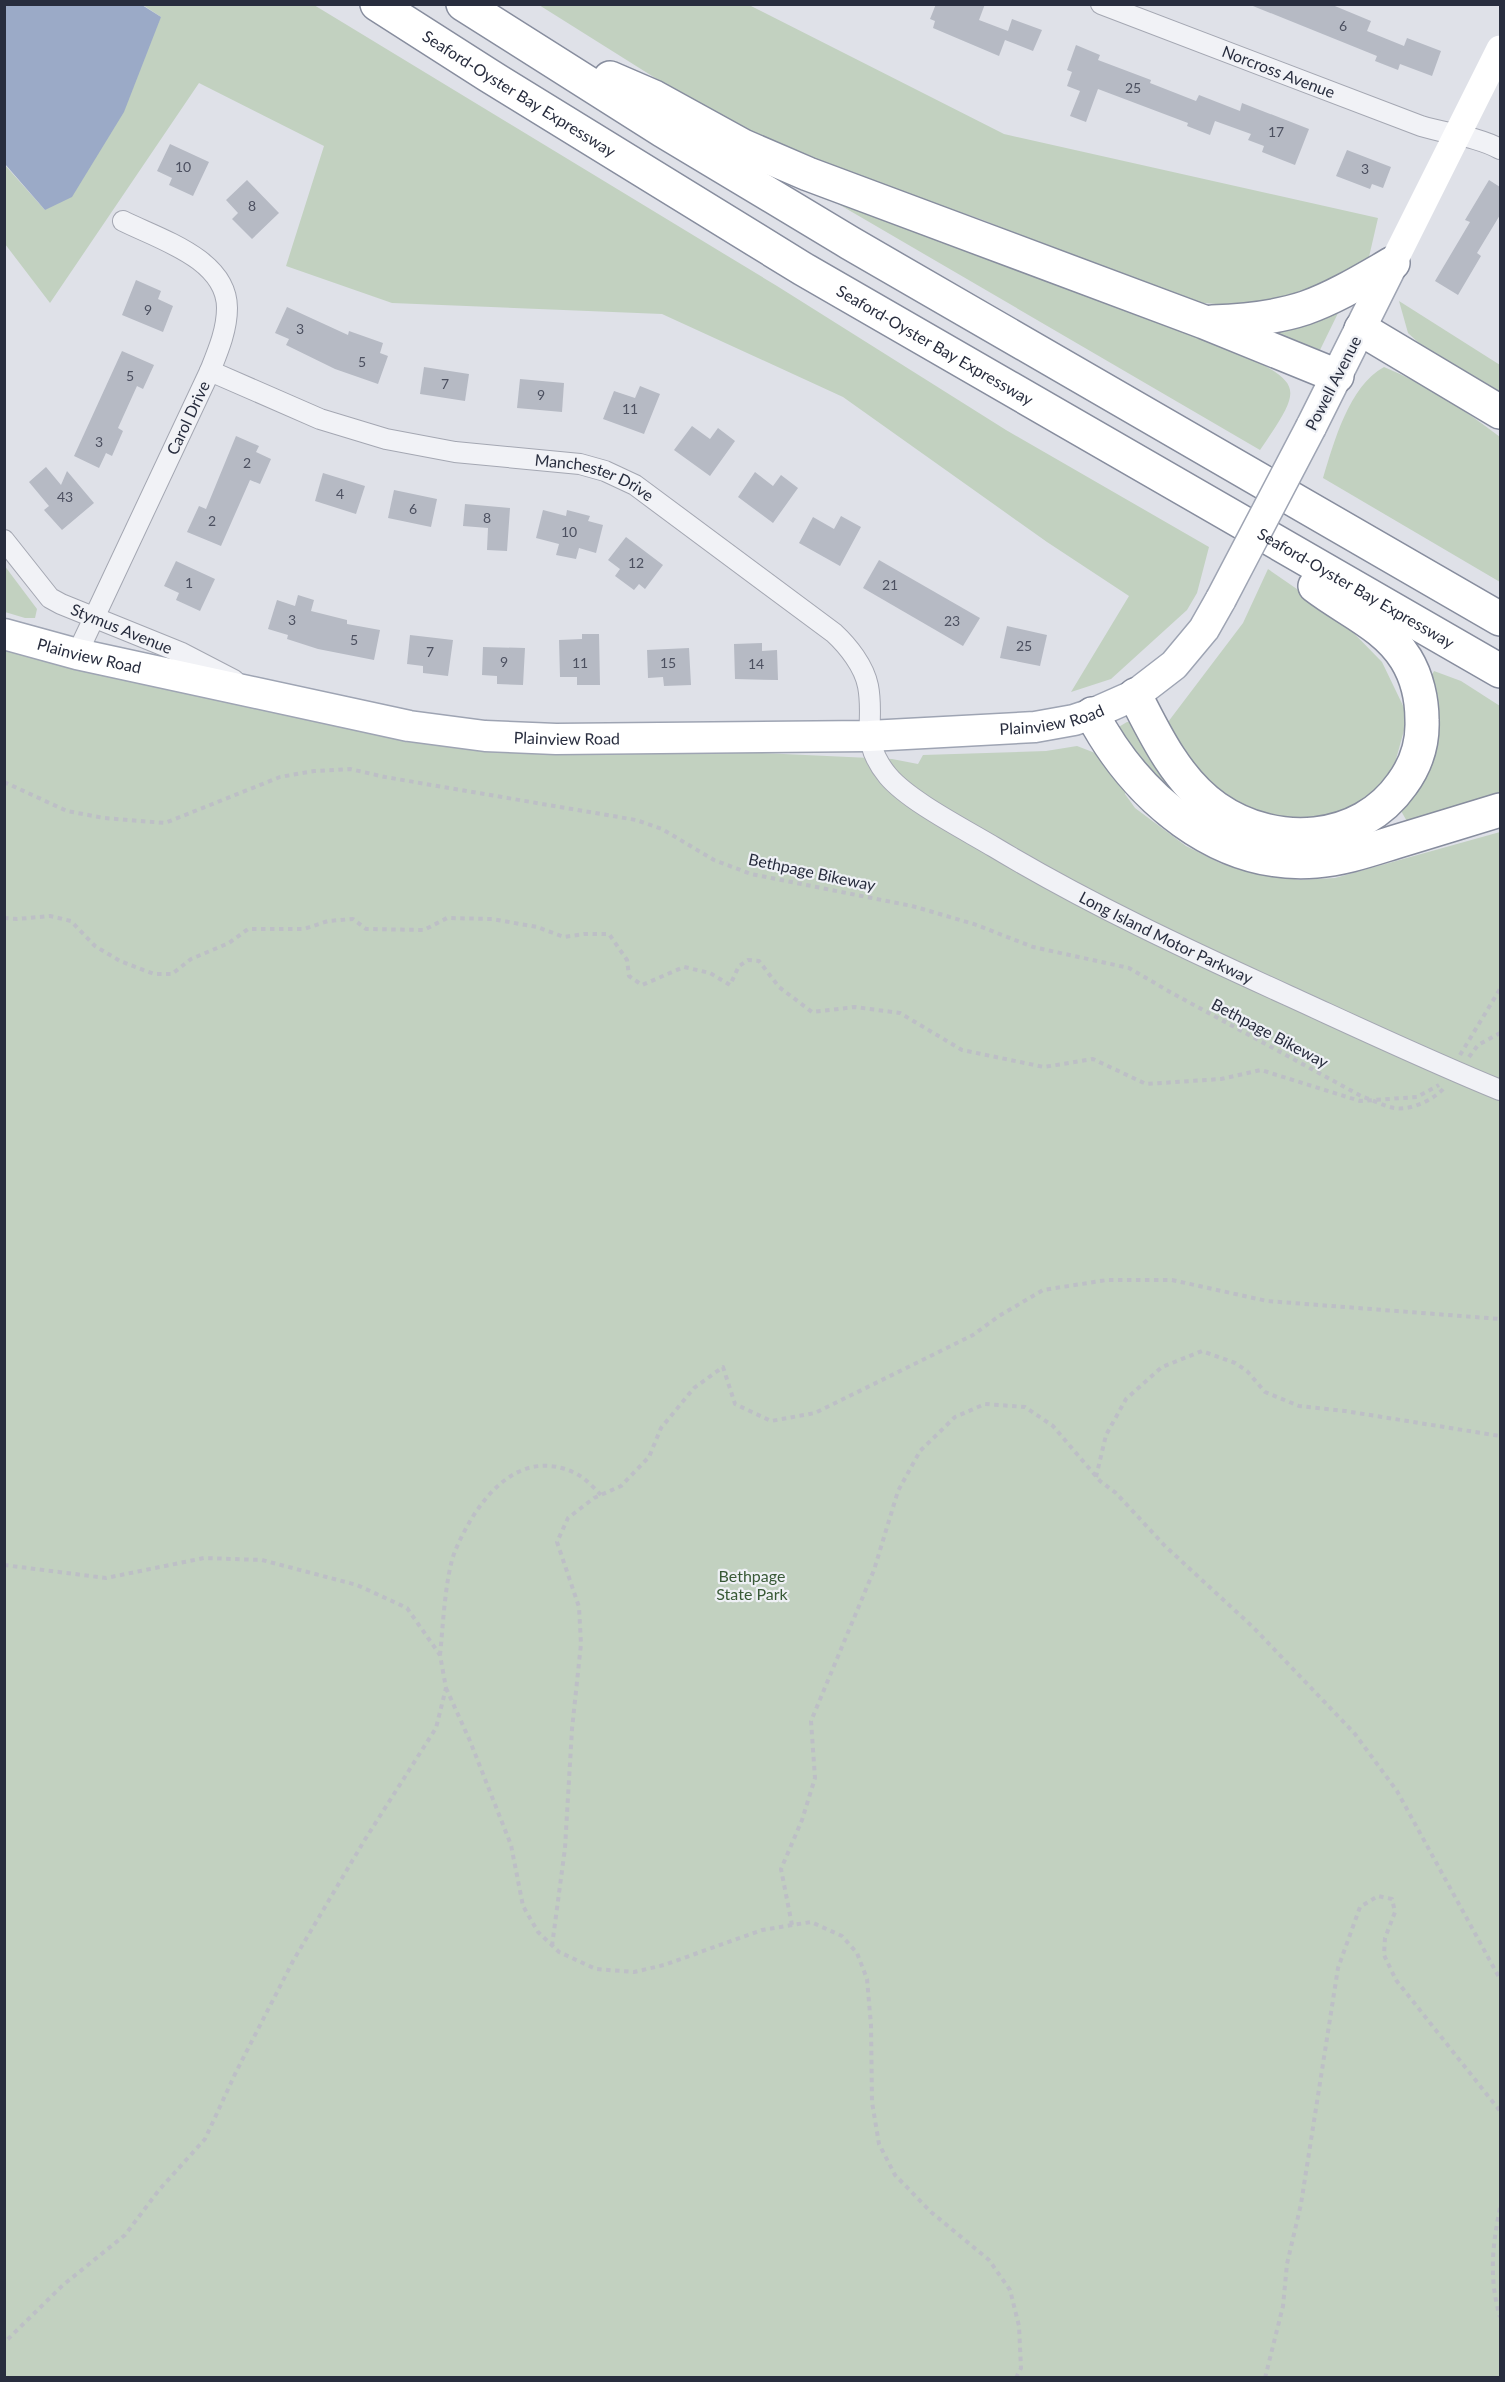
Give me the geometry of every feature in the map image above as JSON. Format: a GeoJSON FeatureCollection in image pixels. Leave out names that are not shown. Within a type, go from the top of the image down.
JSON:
{"type":"FeatureCollection","features":[{"type":"Feature","properties":{"kind":"highway","name":"Seaford-Oyster Bay Expressway"},"geometry":{"type":"LineString","coordinates":[[377,4],[802,269],[1500,671]]}},
{"type":"Feature","properties":{"kind":"highway"},"geometry":{"type":"LineString","coordinates":[[463,4],[662,130],[850,243],[1500,619]]}},
{"type":"Feature","properties":{"kind":"highway"},"geometry":{"type":"LineString","coordinates":[[504,31],[654,97],[743,146],[808,174],[1204,322],[1337,376]]}},
{"type":"Feature","properties":{"kind":"highway"},"geometry":{"type":"LineString","coordinates":[[1204,322],[1263,318],[1304,308],[1356,284],[1393,263]]}},
{"type":"Feature","properties":{"kind":"highway"},"geometry":{"type":"LineString","coordinates":[[1361,329],[1500,412]]}},
{"type":"Feature","properties":{"kind":"highway"},"geometry":{"type":"LineString","coordinates":[[1135,695],[1165,751],[1202,796],[1217,809],[1234,818],[1275,832],[1319,835],[1354,825],[1384,806],[1408,776],[1415,761],[1423,728],[1422,710],[1414,675],[1396,646],[1370,623],[1328,596],[1213,504]]}},
{"type":"Feature","properties":{"kind":"highway"},"geometry":{"type":"LineString","coordinates":[[1092,714],[1113,750],[1160,804],[1194,830],[1233,849],[1253,855],[1293,861],[1335,859],[1500,810]]}},
{"type":"Feature","properties":{"kind":"main road","name":"Powell Avenue"},"geometry":{"type":"LineString","coordinates":[[1135,695],[1174,665],[1189,649],[1204,629],[1221,599],[1361,329],[1500,49]]}},
{"type":"Feature","properties":{"kind":"main road","name":"Plainview Road"},"geometry":{"type":"LineString","coordinates":[[4,634],[77,654],[409,726],[486,736],[556,739],[868,736],[1035,727],[1074,720],[1135,695]]}},
{"type":"Feature","properties":{"kind":"street","name":"Norcross Avenue"},"geometry":{"type":"LineString","coordinates":[[1101,4],[1421,126],[1485,141],[1500,148]]}},
{"type":"Feature","properties":{"kind":"street","name":"Carol Drive"},"geometry":{"type":"LineString","coordinates":[[77,654],[210,370],[225,326],[227,307],[223,289],[207,265],[192,255],[123,221]]}},
{"type":"Feature","properties":{"kind":"street","name":"Manchester Drive"},"geometry":{"type":"LineString","coordinates":[[210,370],[320,419],[386,439],[455,452],[580,464],[605,471],[635,485],[834,633],[846,645],[868,685],[868,736]]}},
{"type":"Feature","properties":{"kind":"street","name":"Stymus Avenue"},"geometry":{"type":"LineString","coordinates":[[4,540],[50,598],[182,653],[258,692]]}},
{"type":"Feature","properties":{"kind":"street","name":"Long Island Motor Parkway"},"geometry":{"type":"LineString","coordinates":[[868,736],[874,752],[889,777],[911,796],[1052,882],[1145,930],[1500,1090]]}},
{"type":"Feature","properties":{"kind":"path","name":"Bethpage Bikeway"},"geometry":{"type":"LineString","coordinates":[[4,782],[67,811],[104,818],[165,823],[280,777],[314,771],[350,769],[636,820],[662,829],[714,860],[751,874],[912,906],[974,924],[1033,947],[1129,968],[1180,998],[1373,1100],[1395,1108],[1415,1106],[1440,1092],[1478,1045],[1500,1033]]}},
{"type":"Feature","properties":{"kind":"path"},"geometry":{"type":"LineString","coordinates":[[4,918],[50,916],[71,921],[95,946],[120,961],[154,974],[172,975],[191,959],[229,943],[248,929],[304,929],[336,920],[353,919],[366,929],[424,930],[447,918],[492,919],[537,927],[564,937],[609,934],[627,960],[629,976],[642,985],[684,967],[710,973],[730,985],[739,966],[748,960],[759,961],[779,987],[812,1012],[855,1007],[900,1013],[962,1050],[1044,1067],[1093,1059],[1146,1084],[1221,1078],[1261,1070],[1360,1101],[1417,1097],[1442,1083],[1455,1071],[1500,989]]}},
{"type":"Feature","properties":{"kind":"path"},"geometry":{"type":"LineString","coordinates":[[552,1946],[565,1848],[572,1730],[581,1644],[579,1607],[557,1542],[568,1518],[602,1495],[621,1486],[649,1458],[661,1428],[694,1388],[723,1367],[735,1404],[771,1421],[815,1413],[973,1335],[999,1316],[1043,1290],[1107,1280],[1172,1280],[1267,1301],[1500,1319]]}},
{"type":"Feature","properties":{"kind":"path"},"geometry":{"type":"LineString","coordinates":[[1096,1477],[1106,1435],[1126,1399],[1162,1367],[1202,1351],[1235,1363],[1247,1371],[1265,1392],[1299,1406],[1345,1411],[1500,1436]]}},
{"type":"Feature","properties":{"kind":"path"},"geometry":{"type":"LineString","coordinates":[[792,1925],[782,1869],[802,1820],[815,1778],[811,1721],[874,1570],[898,1491],[920,1451],[956,1417],[985,1404],[1025,1407],[1053,1426],[1096,1477],[1116,1493],[1166,1546],[1254,1628],[1355,1734],[1397,1791],[1500,1979]]}},
{"type":"Feature","properties":{"kind":"path"},"geometry":{"type":"LineString","coordinates":[[602,1495],[578,1474],[550,1466],[523,1468],[500,1483],[476,1513],[455,1553],[447,1595],[440,1655],[446,1688],[470,1741],[511,1845],[523,1906],[538,1932],[552,1946],[559,1952],[596,1969],[634,1972],[664,1965],[762,1930],[811,1922],[842,1936],[858,1953],[867,1979],[871,2025],[872,2102],[879,2144],[895,2175],[932,2212],[989,2260],[1010,2290],[1019,2326],[1021,2368],[1016,2378]]}},
{"type":"Feature","properties":{"kind":"path"},"geometry":{"type":"LineString","coordinates":[[4,1565],[106,1578],[204,1558],[262,1560],[357,1586],[406,1608],[440,1655]]}},
{"type":"Feature","properties":{"kind":"path"},"geometry":{"type":"LineString","coordinates":[[4,2343],[63,2285],[125,2235],[159,2190],[205,2139],[236,2072],[293,1961],[370,1832],[436,1728],[446,1688]]}},
{"type":"Feature","properties":{"kind":"path"},"geometry":{"type":"LineString","coordinates":[[1265,2378],[1283,2307],[1287,2264],[1301,2205],[1338,1968],[1360,1907],[1378,1896],[1392,1899],[1395,1912],[1385,1938],[1384,1956],[1396,1980],[1500,2111]]}},
{"type":"Feature","properties":{"kind":"path"},"geometry":{"type":"LineString","coordinates":[[1500,2208],[1493,2243],[1494,2293],[1500,2318]]}},
{"type":"Feature","properties":{"kind":"green space"},"geometry":{"type":"Polygon","coordinates":[[[143,5],[314,5],[777,286],[1006,430],[1209,547],[1197,593],[1187,610],[1111,679],[1071,692],[1129,596],[1047,542],[843,397],[662,314],[392,303],[286,266],[324,146],[199,83],[50,303],[5,244],[4,164],[45,210],[161,17],[143,5]]]}},
{"type":"Feature","properties":{"kind":"green space"},"geometry":{"type":"Polygon","coordinates":[[[539,5],[749,5],[1004,134],[1378,218],[1369,257],[1297,302],[1228,305],[1180,301],[983,220],[854,176],[738,130],[539,5]]]}},
{"type":"Feature","properties":{"kind":"green space"},"geometry":{"type":"Polygon","coordinates":[[[828,198],[1233,349],[1284,379],[1290,388],[1290,399],[1285,411],[1260,450],[828,198]]]}},
{"type":"Feature","properties":{"kind":"green space"},"geometry":{"type":"Polygon","coordinates":[[[1399,301],[1500,365],[1500,396],[1432,355],[1408,333],[1399,301]]]}},
{"type":"Feature","properties":{"kind":"green space"},"geometry":{"type":"Polygon","coordinates":[[[1341,307],[1320,350],[1313,347],[1308,355],[1248,331],[1341,307]]]}},
{"type":"Feature","properties":{"kind":"green space"},"geometry":{"type":"Polygon","coordinates":[[[1384,367],[1444,398],[1500,437],[1500,582],[1323,478],[1344,416],[1352,401],[1361,387],[1384,367]]]}},
{"type":"Feature","properties":{"kind":"green space"},"geometry":{"type":"Polygon","coordinates":[[[4,565],[37,609],[35,618],[25,618],[5,612],[4,565]]]}},
{"type":"Feature","properties":{"kind":"green space"},"geometry":{"type":"Polygon","coordinates":[[[1268,569],[1339,618],[1382,662],[1408,716],[1393,770],[1354,811],[1303,825],[1234,803],[1196,769],[1168,722],[1243,623],[1268,569]]]}},
{"type":"Feature","properties":{"kind":"green space","name":"Bethpage State Park"},"geometry":{"type":"Polygon","coordinates":[[[5,634],[445,738],[892,759],[918,764],[923,755],[1046,751],[1077,746],[1103,756],[1113,777],[1126,790],[1125,794],[1135,808],[1186,846],[1222,864],[1299,880],[1335,878],[1500,832],[1500,2377],[5,2377],[5,634]]]}},
{"type":"Feature","properties":{"kind":"green space"},"geometry":{"type":"Polygon","coordinates":[[[1434,671],[1461,681],[1500,706],[1500,798],[1409,825],[1400,809],[1434,671]]]}},
{"type":"Feature","properties":{"kind":"green space"},"geometry":{"type":"Polygon","coordinates":[[[1131,722],[1179,792],[1171,803],[1117,728],[1131,722]]]}},
{"type":"Feature","properties":{"kind":"water"},"geometry":{"type":"Polygon","coordinates":[[[4,5],[142,5],[161,17],[124,112],[72,197],[45,210],[5,164],[4,5]]]}},
{"type":"Feature","properties":{"kind":"building"},"geometry":{"type":"Polygon","coordinates":[[[936,4],[985,4],[979,20],[1008,31],[1012,19],[1042,30],[1033,51],[1005,40],[999,56],[933,28],[935,21],[930,19],[936,4]]]}},
{"type":"Feature","properties":{"kind":"building"},"geometry":{"type":"Polygon","coordinates":[[[1248,4],[1330,4],[1371,21],[1367,31],[1404,46],[1407,38],[1441,51],[1432,76],[1400,64],[1398,70],[1375,61],[1377,56],[1248,4]]]}},
{"type":"Feature","properties":{"kind":"building"},"geometry":{"type":"Polygon","coordinates":[[[1076,45],[1100,55],[1098,60],[1151,80],[1150,83],[1196,101],[1199,95],[1240,111],[1242,103],[1309,129],[1295,165],[1262,152],[1264,146],[1248,140],[1251,134],[1215,121],[1210,135],[1187,126],[1188,123],[1098,89],[1086,122],[1070,116],[1080,91],[1067,86],[1072,72],[1067,70],[1076,45]]]}},
{"type":"Feature","properties":{"kind":"building"},"geometry":{"type":"Polygon","coordinates":[[[170,144],[209,162],[193,196],[169,185],[172,178],[157,171],[170,144]]]}},
{"type":"Feature","properties":{"kind":"building"},"geometry":{"type":"Polygon","coordinates":[[[1347,150],[1391,167],[1383,188],[1372,184],[1370,189],[1336,176],[1347,150]]]}},
{"type":"Feature","properties":{"kind":"building"},"geometry":{"type":"Polygon","coordinates":[[[247,180],[279,213],[252,239],[232,219],[238,213],[226,200],[247,180]]]}},
{"type":"Feature","properties":{"kind":"building"},"geometry":{"type":"Polygon","coordinates":[[[1489,180],[1500,187],[1500,215],[1477,253],[1481,256],[1458,295],[1435,281],[1470,222],[1465,220],[1489,180]]]}},
{"type":"Feature","properties":{"kind":"building"},"geometry":{"type":"Polygon","coordinates":[[[136,280],[161,291],[158,299],[173,306],[163,332],[122,315],[136,280]]]}},
{"type":"Feature","properties":{"kind":"building"},"geometry":{"type":"Polygon","coordinates":[[[287,307],[348,335],[349,331],[383,343],[380,353],[388,356],[378,384],[335,369],[286,345],[289,339],[275,333],[287,307]]]}},
{"type":"Feature","properties":{"kind":"building"},"geometry":{"type":"Polygon","coordinates":[[[122,351],[154,365],[143,389],[137,386],[118,428],[123,431],[112,456],[106,453],[99,468],[74,456],[122,351]]]}},
{"type":"Feature","properties":{"kind":"building"},"geometry":{"type":"Polygon","coordinates":[[[424,367],[469,374],[465,401],[420,394],[424,367]]]}},
{"type":"Feature","properties":{"kind":"building"},"geometry":{"type":"Polygon","coordinates":[[[520,379],[564,383],[562,412],[517,408],[520,379]]]}},
{"type":"Feature","properties":{"kind":"building"},"geometry":{"type":"Polygon","coordinates":[[[640,386],[660,394],[644,434],[603,419],[614,391],[635,398],[640,386]]]}},
{"type":"Feature","properties":{"kind":"building"},"geometry":{"type":"Polygon","coordinates":[[[692,426],[710,439],[718,428],[735,441],[710,476],[674,450],[692,426]]]}},
{"type":"Feature","properties":{"kind":"building"},"geometry":{"type":"Polygon","coordinates":[[[236,436],[259,446],[256,452],[271,459],[260,484],[250,480],[221,546],[187,532],[199,506],[206,509],[236,436]]]}},
{"type":"Feature","properties":{"kind":"building"},"geometry":{"type":"Polygon","coordinates":[[[46,467],[61,485],[67,471],[94,503],[62,530],[44,510],[49,506],[29,482],[46,467]]]}},
{"type":"Feature","properties":{"kind":"building"},"geometry":{"type":"Polygon","coordinates":[[[755,472],[773,486],[781,475],[798,488],[773,523],[738,497],[755,472]]]}},
{"type":"Feature","properties":{"kind":"building"},"geometry":{"type":"Polygon","coordinates":[[[323,473],[365,486],[356,514],[315,501],[323,473]]]}},
{"type":"Feature","properties":{"kind":"building"},"geometry":{"type":"Polygon","coordinates":[[[394,490],[437,499],[431,527],[388,518],[394,490]]]}},
{"type":"Feature","properties":{"kind":"building"},"geometry":{"type":"Polygon","coordinates":[[[465,504],[510,508],[507,551],[487,550],[488,528],[463,526],[465,504]]]}},
{"type":"Feature","properties":{"kind":"building"},"geometry":{"type":"Polygon","coordinates":[[[543,510],[566,516],[567,510],[590,516],[588,521],[603,525],[596,553],[579,548],[576,559],[556,555],[559,544],[536,538],[543,510]]]}},
{"type":"Feature","properties":{"kind":"building"},"geometry":{"type":"Polygon","coordinates":[[[841,516],[861,527],[840,566],[799,543],[813,517],[834,529],[841,516]]]}},
{"type":"Feature","properties":{"kind":"building"},"geometry":{"type":"Polygon","coordinates":[[[626,537],[663,565],[645,589],[639,584],[634,590],[615,576],[620,569],[608,560],[626,537]]]}},
{"type":"Feature","properties":{"kind":"building"},"geometry":{"type":"Polygon","coordinates":[[[879,560],[980,618],[963,646],[863,588],[879,560]]]}},
{"type":"Feature","properties":{"kind":"building"},"geometry":{"type":"Polygon","coordinates":[[[176,561],[215,579],[200,611],[176,600],[179,593],[164,586],[176,561]]]}},
{"type":"Feature","properties":{"kind":"building"},"geometry":{"type":"Polygon","coordinates":[[[298,595],[314,600],[311,611],[347,620],[347,624],[380,630],[374,660],[318,649],[287,639],[288,635],[268,629],[277,600],[295,606],[298,595]]]}},
{"type":"Feature","properties":{"kind":"building"},"geometry":{"type":"Polygon","coordinates":[[[1007,626],[1047,635],[1040,666],[1000,658],[1007,626]]]}},
{"type":"Feature","properties":{"kind":"building"},"geometry":{"type":"Polygon","coordinates":[[[582,634],[599,634],[600,685],[577,685],[577,677],[560,677],[559,640],[582,639],[582,634]]]}},
{"type":"Feature","properties":{"kind":"building"},"geometry":{"type":"Polygon","coordinates":[[[410,635],[453,640],[448,676],[423,673],[423,666],[407,664],[410,635]]]}},
{"type":"Feature","properties":{"kind":"building"},"geometry":{"type":"Polygon","coordinates":[[[762,643],[762,651],[777,650],[778,680],[735,679],[734,644],[762,643]]]}},
{"type":"Feature","properties":{"kind":"building"},"geometry":{"type":"Polygon","coordinates":[[[483,647],[525,648],[523,685],[497,684],[497,676],[482,675],[483,647]]]}},
{"type":"Feature","properties":{"kind":"building"},"geometry":{"type":"Polygon","coordinates":[[[689,648],[691,685],[664,686],[663,677],[648,678],[647,650],[689,648]]]}}]}
